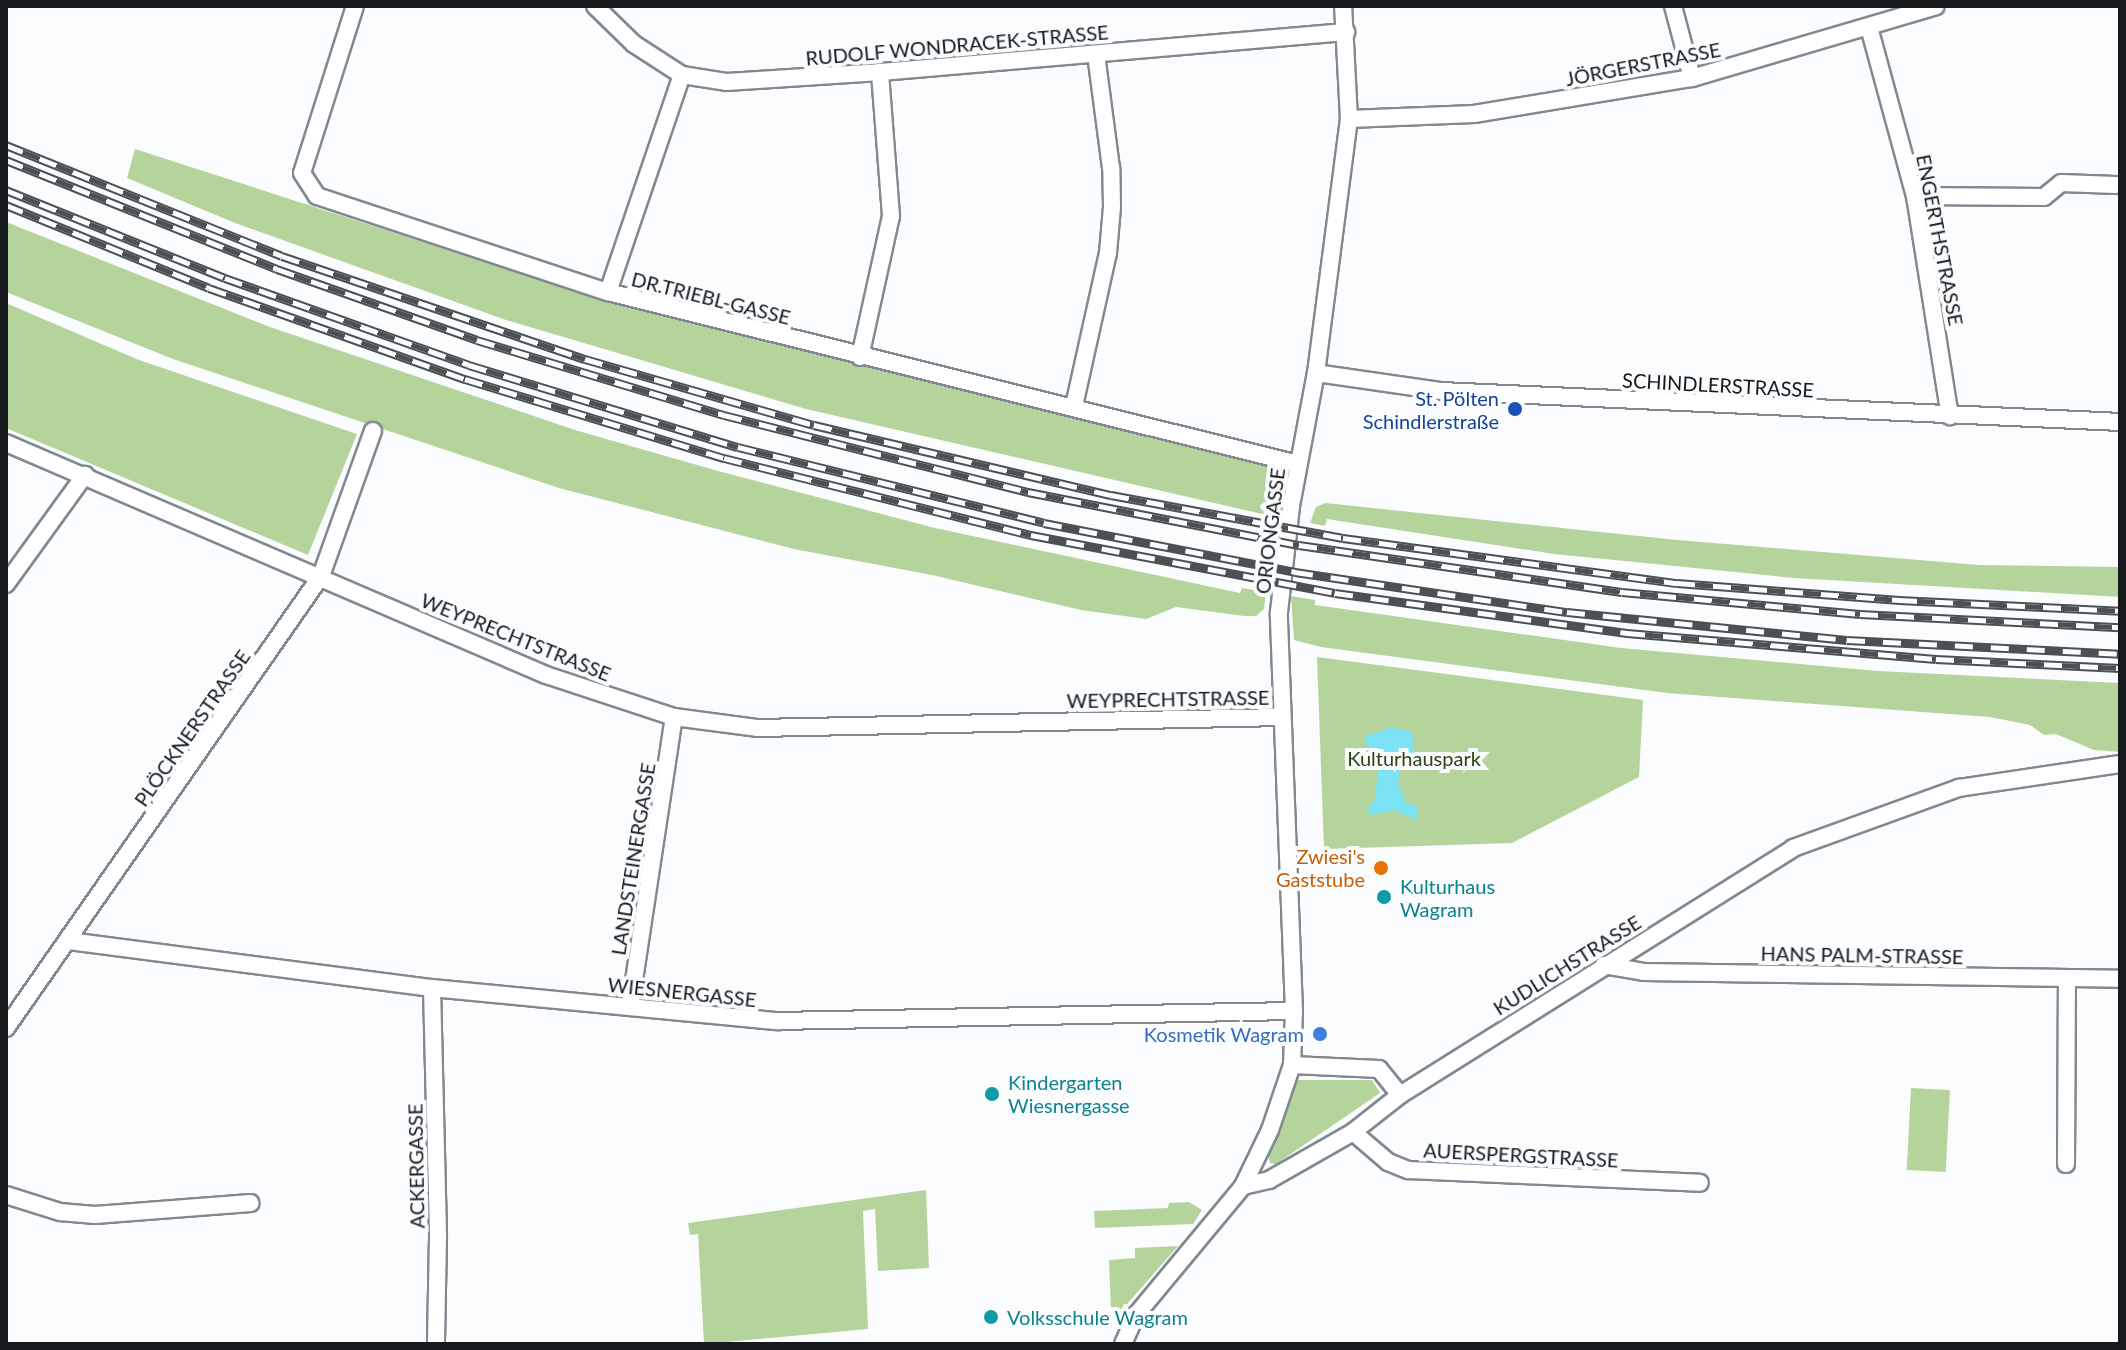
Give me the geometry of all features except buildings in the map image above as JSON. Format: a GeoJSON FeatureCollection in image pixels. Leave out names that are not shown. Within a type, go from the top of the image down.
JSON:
{"type":"FeatureCollection","features":[{"type":"Feature","properties":{"kind":"street","name":"DR.TRIEBL-GASSE"},"geometry":{"type":"LineString","coordinates":[[355,6],[302,173],[317,196],[608,292],[1298,464]]}},
{"type":"Feature","properties":{"kind":"street","name":"RUDOLF WONDRACEK-STRASSE"},"geometry":{"type":"LineString","coordinates":[[595,6],[634,44],[682,75],[727,82],[1346,32]]}},
{"type":"Feature","properties":{"kind":"street","name":"ORIONGASSE"},"geometry":{"type":"LineString","coordinates":[[1243,1186],[1270,1130],[1292,1065],[1294,1011],[1279,612],[1298,464],[1316,373],[1349,119],[1343,6]]}},
{"type":"Feature","properties":{"kind":"street"},"geometry":{"type":"LineString","coordinates":[[1673,6],[1692,78]]}},
{"type":"Feature","properties":{"kind":"street","name":"JÖRGERSTRASSE"},"geometry":{"type":"LineString","coordinates":[[1349,119],[1474,114],[1692,78],[1936,6]]}},
{"type":"Feature","properties":{"kind":"street","name":"ENGERTHSTRASSE"},"geometry":{"type":"LineString","coordinates":[[1869,27],[1915,196],[1950,416]]}},
{"type":"Feature","properties":{"kind":"street"},"geometry":{"type":"LineString","coordinates":[[1074,406],[1108,253],[1112,207],[1111,168],[1096,54]]}},
{"type":"Feature","properties":{"kind":"street"},"geometry":{"type":"LineString","coordinates":[[860,357],[891,216],[880,72]]}},
{"type":"Feature","properties":{"kind":"street"},"geometry":{"type":"LineString","coordinates":[[608,292],[682,75]]}},
{"type":"Feature","properties":{"kind":"street"},"geometry":{"type":"LineString","coordinates":[[1915,196],[2044,197],[2061,183],[2116,185]]}},
{"type":"Feature","properties":{"kind":"street","name":"SCHINDLERSTRASSE"},"geometry":{"type":"LineString","coordinates":[[1316,373],[1441,391],[2120,422]]}},
{"type":"Feature","properties":{"kind":"street","name":"PLÖCKNERSTRASSE"},"geometry":{"type":"LineString","coordinates":[[6,1028],[321,576],[373,431]]}},
{"type":"Feature","properties":{"kind":"street","name":"WEYPRECHTSTRASSE"},"geometry":{"type":"LineString","coordinates":[[6,443],[546,675],[674,717],[758,728],[1281,717]]}},
{"type":"Feature","properties":{"kind":"street"},"geometry":{"type":"LineString","coordinates":[[6,584],[85,475]]}},
{"type":"Feature","properties":{"kind":"street","name":"LANDSTEINERGASSE"},"geometry":{"type":"LineString","coordinates":[[630,1007],[674,717]]}},
{"type":"Feature","properties":{"kind":"street","name":"KUDLICHSTRASSE"},"geometry":{"type":"LineString","coordinates":[[1243,1186],[1269,1180],[1353,1132],[1400,1095],[1793,848],[1959,788],[2120,764]]}},
{"type":"Feature","properties":{"kind":"street","name":"WIESNERGASSE"},"geometry":{"type":"LineString","coordinates":[[69,941],[432,988],[777,1021],[1294,1011]]}},
{"type":"Feature","properties":{"kind":"street","name":"HANS PALM-STRASSE"},"geometry":{"type":"LineString","coordinates":[[1604,965],[1643,972],[2120,979]]}},
{"type":"Feature","properties":{"kind":"street"},"geometry":{"type":"LineString","coordinates":[[2066,1164],[2067,978]]}},
{"type":"Feature","properties":{"kind":"street","name":"ACKERGASSE"},"geometry":{"type":"LineString","coordinates":[[432,988],[438,1237],[436,1344]]}},
{"type":"Feature","properties":{"kind":"street"},"geometry":{"type":"LineString","coordinates":[[1292,1065],[1379,1069],[1400,1095]]}},
{"type":"Feature","properties":{"kind":"street","name":"AUERSPERGSTRASSE"},"geometry":{"type":"LineString","coordinates":[[1353,1132],[1388,1162],[1408,1170],[1700,1183]]}},
{"type":"Feature","properties":{"kind":"street"},"geometry":{"type":"LineString","coordinates":[[1123,1344],[1136,1315],[1243,1186]]}},
{"type":"Feature","properties":{"kind":"street"},"geometry":{"type":"LineString","coordinates":[[6,1195],[60,1212],[95,1215],[251,1203]]}},
{"type":"Feature","properties":{"kind":"green space"},"geometry":{"type":"Polygon","coordinates":[[[135,149],[565,288],[1266,466],[1276,479],[1278,489],[1275,517],[806,409],[506,320],[235,223],[127,178],[135,149]]]}},
{"type":"Feature","properties":{"kind":"green space"},"geometry":{"type":"Polygon","coordinates":[[[6,222],[270,327],[575,430],[935,528],[1240,593],[1242,588],[1266,592],[1264,609],[1256,616],[1244,616],[1176,607],[1146,619],[1081,610],[932,575],[794,549],[559,488],[173,359],[6,292],[6,222]]]}},
{"type":"Feature","properties":{"kind":"green space"},"geometry":{"type":"Polygon","coordinates":[[[6,303],[139,360],[357,434],[308,555],[6,428],[6,303]]]}},
{"type":"Feature","properties":{"kind":"green space"},"geometry":{"type":"Polygon","coordinates":[[[1325,503],[1677,540],[1979,565],[2120,567],[2120,597],[1794,578],[1554,554],[1327,519],[1325,526],[1310,523],[1316,507],[1325,503]]]}},
{"type":"Feature","properties":{"kind":"green space"},"geometry":{"type":"Polygon","coordinates":[[[1291,596],[1315,600],[1315,605],[1621,648],[1878,671],[2120,683],[2120,752],[2094,750],[2056,734],[2044,735],[2030,725],[1990,717],[1667,693],[1321,647],[1294,640],[1291,596]]]}},
{"type":"Feature","properties":{"kind":"green space","name":"Kulturhauspark"},"geometry":{"type":"Polygon","coordinates":[[[1317,657],[1643,700],[1639,777],[1512,843],[1324,849],[1317,657]]]}},
{"type":"Feature","properties":{"kind":"green space"},"geometry":{"type":"Polygon","coordinates":[[[1298,1080],[1372,1080],[1380,1093],[1276,1164],[1270,1163],[1268,1155],[1298,1080]]]}},
{"type":"Feature","properties":{"kind":"green space"},"geometry":{"type":"Polygon","coordinates":[[[1911,1088],[1950,1090],[1946,1172],[1907,1170],[1911,1088]]]}},
{"type":"Feature","properties":{"kind":"green space"},"geometry":{"type":"Polygon","coordinates":[[[926,1190],[929,1268],[878,1271],[875,1209],[863,1211],[868,1329],[704,1344],[698,1234],[690,1235],[688,1223],[926,1190]]]}},
{"type":"Feature","properties":{"kind":"green space"},"geometry":{"type":"Polygon","coordinates":[[[1189,1202],[1202,1210],[1193,1224],[1095,1228],[1094,1211],[1168,1208],[1169,1203],[1189,1202]]]}},
{"type":"Feature","properties":{"kind":"green space"},"geometry":{"type":"Polygon","coordinates":[[[1178,1246],[1121,1311],[1111,1311],[1109,1260],[1135,1258],[1135,1248],[1178,1246]]]}},
{"type":"Feature","properties":{"kind":"water"},"geometry":{"type":"Polygon","coordinates":[[[1391,727],[1412,732],[1415,758],[1401,765],[1398,784],[1406,803],[1417,806],[1418,820],[1393,810],[1374,815],[1366,811],[1375,799],[1380,753],[1369,754],[1364,737],[1391,727]]]}},
{"type":"Feature","properties":{"kind":"railway"},"geometry":{"type":"LineString","coordinates":[[6,145],[282,256],[585,359],[814,425],[1111,495],[1343,538],[1677,583],[1899,600],[2120,611]]}},
{"type":"Feature","properties":{"kind":"railway"},"geometry":{"type":"LineString","coordinates":[[6,160],[277,269],[477,340],[724,415],[1028,492],[1299,545],[1622,592],[1860,614],[2120,627]]}},
{"type":"Feature","properties":{"kind":"railway"},"geometry":{"type":"LineString","coordinates":[[6,190],[225,278],[469,365],[738,447],[1044,523],[1295,572],[1567,612],[1847,640],[2120,654]]}},
{"type":"Feature","properties":{"kind":"railway"},"geometry":{"type":"LineString","coordinates":[[6,205],[209,288],[465,379],[724,458],[1031,535],[1335,593],[1627,633],[1936,659],[2120,668]]}},
{"type":"Feature","properties":{"kind":"place","name":"St. Pölten Schindlerstraße"},"geometry":{"type":"Point","coordinates":[1515,409]}},
{"type":"Feature","properties":{"kind":"place","name":"Zwiesi's Gaststube"},"geometry":{"type":"Point","coordinates":[1381,868]}},
{"type":"Feature","properties":{"kind":"place","name":"Kulturhaus Wagram"},"geometry":{"type":"Point","coordinates":[1384,897]}},
{"type":"Feature","properties":{"kind":"place","name":"Kosmetik Wagram"},"geometry":{"type":"Point","coordinates":[1320,1034]}},
{"type":"Feature","properties":{"kind":"place","name":"Kindergarten Wiesnergasse"},"geometry":{"type":"Point","coordinates":[992,1094]}},
{"type":"Feature","properties":{"kind":"place","name":"Volksschule Wagram"},"geometry":{"type":"Point","coordinates":[991,1317]}}]}
